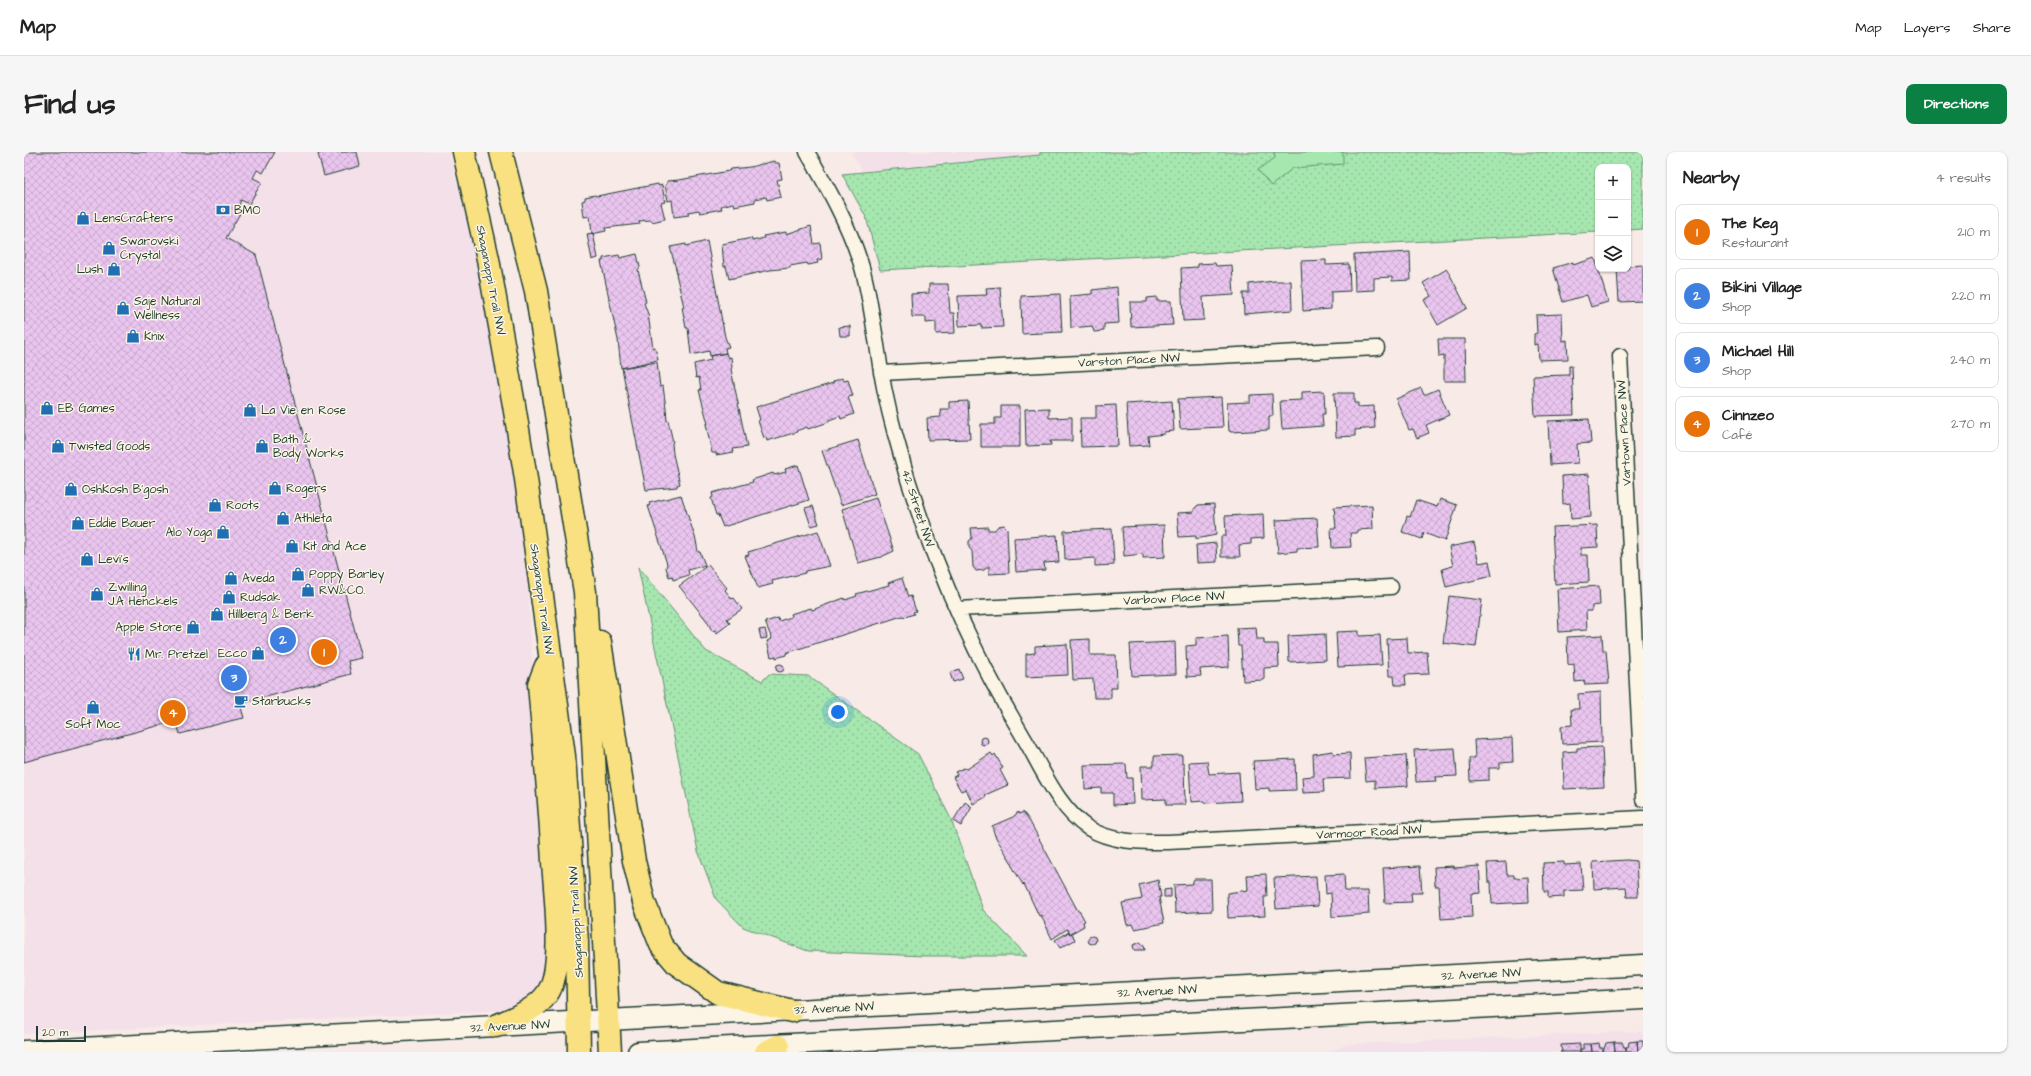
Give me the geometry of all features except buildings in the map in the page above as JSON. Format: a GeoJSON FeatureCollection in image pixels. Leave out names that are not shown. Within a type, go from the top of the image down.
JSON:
{"type":"FeatureCollection","features":[{"type":"Feature","properties":{"kind":"main road","name":"Shaganappi Trail NW"},"geometry":{"type":"LineString","coordinates":[[464,152],[488,259],[514,405],[526,479],[564,756],[577,942],[580,1022],[579,1052]]}},
{"type":"Feature","properties":{"kind":"main road"},"geometry":{"type":"LineString","coordinates":[[501,152],[536,291],[585,592],[610,1052]]}},
{"type":"Feature","properties":{"kind":"main road"},"geometry":{"type":"LineString","coordinates":[[585,592],[595,609],[634,861],[644,902],[661,945],[677,964],[718,993],[792,1011]]}},
{"type":"Feature","properties":{"kind":"main road"},"geometry":{"type":"LineString","coordinates":[[496,1026],[533,1007],[547,994],[553,981],[557,933],[550,804],[539,684],[550,656]]}},
{"type":"Feature","properties":{"kind":"main road","name":"32 Avenue NW"},"geometry":{"type":"LineString","coordinates":[[24,1051],[1643,965]]}},
{"type":"Feature","properties":{"kind":"main road"},"geometry":{"type":"LineString","coordinates":[[638,1052],[772,1049],[1643,999]]}},
{"type":"Feature","properties":{"kind":"street","name":"42 Street NW"},"geometry":{"type":"LineString","coordinates":[[807,152],[837,203],[861,264],[870,305],[881,373],[895,434],[932,551],[974,646],[1016,724],[1060,799],[1074,816],[1097,833]]}},
{"type":"Feature","properties":{"kind":"street","name":"Varston Place NW"},"geometry":{"type":"LineString","coordinates":[[881,373],[1377,348]]}},
{"type":"Feature","properties":{"kind":"street","name":"Vartown Place NW"},"geometry":{"type":"LineString","coordinates":[[1620,356],[1643,799]]}},
{"type":"Feature","properties":{"kind":"street","name":"Varbow Place NW"},"geometry":{"type":"LineString","coordinates":[[957,609],[1391,587]]}},
{"type":"Feature","properties":{"kind":"street","name":"Varmoor Road NW"},"geometry":{"type":"LineString","coordinates":[[1097,833],[1119,841],[1168,842],[1643,818]]}},
{"type":"Feature","properties":{"kind":"shaded area"},"geometry":{"type":"Polygon","coordinates":[[[24,152],[449,152],[475,256],[520,485],[548,867],[546,976],[539,991],[508,1010],[24,1034],[24,152]]]}},
{"type":"Feature","properties":{"kind":"shaded area"},"geometry":{"type":"Polygon","coordinates":[[[851,152],[1040,152],[1040,155],[862,171],[851,152]]]}},
{"type":"Feature","properties":{"kind":"shaded area"},"geometry":{"type":"Polygon","coordinates":[[[1643,1031],[1643,1052],[1328,1052],[1348,1044],[1643,1031]]]}},
{"type":"Feature","properties":{"kind":"green space"},"geometry":{"type":"Polygon","coordinates":[[[1040,152],[1643,152],[1643,229],[1631,230],[1631,164],[1595,164],[1595,232],[880,270],[866,217],[842,174],[1040,155],[1040,152]]]}},
{"type":"Feature","properties":{"kind":"green space"},"geometry":{"type":"Polygon","coordinates":[[[1274,152],[1343,152],[1343,164],[1293,168],[1271,186],[1258,170],[1275,158],[1274,152]]]}},
{"type":"Feature","properties":{"kind":"green space"},"geometry":{"type":"Polygon","coordinates":[[[638,567],[706,651],[762,681],[769,674],[808,676],[918,754],[951,819],[983,910],[1027,956],[924,956],[808,951],[743,927],[716,899],[698,851],[638,567]]]}},
{"type":"Feature","properties":{"kind":"place","name":"BMO"},"geometry":{"type":"Point","coordinates":[223,210]}},
{"type":"Feature","properties":{"kind":"place","name":"LensCrafters"},"geometry":{"type":"Point","coordinates":[83,218]}},
{"type":"Feature","properties":{"kind":"place","name":"Swarovski Crystal"},"geometry":{"type":"Point","coordinates":[109,248]}},
{"type":"Feature","properties":{"kind":"place","name":"Lush"},"geometry":{"type":"Point","coordinates":[114,269]}},
{"type":"Feature","properties":{"kind":"place","name":"Saje Natural Wellness"},"geometry":{"type":"Point","coordinates":[123,308]}},
{"type":"Feature","properties":{"kind":"place","name":"Knix"},"geometry":{"type":"Point","coordinates":[133,336]}},
{"type":"Feature","properties":{"kind":"place","name":"EB Games"},"geometry":{"type":"Point","coordinates":[47,408]}},
{"type":"Feature","properties":{"kind":"place","name":"La Vie en Rose"},"geometry":{"type":"Point","coordinates":[250,410]}},
{"type":"Feature","properties":{"kind":"place","name":"Twisted Goods"},"geometry":{"type":"Point","coordinates":[58,446]}},
{"type":"Feature","properties":{"kind":"place","name":"Bath & Body Works"},"geometry":{"type":"Point","coordinates":[262,446]}},
{"type":"Feature","properties":{"kind":"place","name":"Rogers"},"geometry":{"type":"Point","coordinates":[275,488]}},
{"type":"Feature","properties":{"kind":"place","name":"OshKosh B'gosh"},"geometry":{"type":"Point","coordinates":[71,489]}},
{"type":"Feature","properties":{"kind":"place","name":"Roots"},"geometry":{"type":"Point","coordinates":[215,505]}},
{"type":"Feature","properties":{"kind":"place","name":"Athleta"},"geometry":{"type":"Point","coordinates":[283,518]}},
{"type":"Feature","properties":{"kind":"place","name":"Eddie Bauer"},"geometry":{"type":"Point","coordinates":[78,523]}},
{"type":"Feature","properties":{"kind":"place","name":"Alo Yoga"},"geometry":{"type":"Point","coordinates":[223,532]}},
{"type":"Feature","properties":{"kind":"place","name":"Kit and Ace"},"geometry":{"type":"Point","coordinates":[292,546]}},
{"type":"Feature","properties":{"kind":"place","name":"Levi's"},"geometry":{"type":"Point","coordinates":[87,559]}},
{"type":"Feature","properties":{"kind":"place","name":"Poppy Barley"},"geometry":{"type":"Point","coordinates":[298,574]}},
{"type":"Feature","properties":{"kind":"place","name":"Aveda"},"geometry":{"type":"Point","coordinates":[231,578]}},
{"type":"Feature","properties":{"kind":"place","name":"RW&CO."},"geometry":{"type":"Point","coordinates":[308,590]}},
{"type":"Feature","properties":{"kind":"place","name":"Zwilling J.A Henckels"},"geometry":{"type":"Point","coordinates":[97,594]}},
{"type":"Feature","properties":{"kind":"place","name":"Rudsak"},"geometry":{"type":"Point","coordinates":[229,597]}},
{"type":"Feature","properties":{"kind":"place","name":"Hillberg & Berk"},"geometry":{"type":"Point","coordinates":[217,614]}},
{"type":"Feature","properties":{"kind":"place","name":"Apple Store"},"geometry":{"type":"Point","coordinates":[193,627]}},
{"type":"Feature","properties":{"kind":"place","name":"Bikini Village"},"geometry":{"type":"Point","coordinates":[283,640]}},
{"type":"Feature","properties":{"kind":"place","name":"The Keg"},"geometry":{"type":"Point","coordinates":[324,652]}},
{"type":"Feature","properties":{"kind":"place","name":"Ecco"},"geometry":{"type":"Point","coordinates":[258,653]}},
{"type":"Feature","properties":{"kind":"place","name":"Mr. Pretzel"},"geometry":{"type":"Point","coordinates":[134,654]}},
{"type":"Feature","properties":{"kind":"place","name":"Michael Hill"},"geometry":{"type":"Point","coordinates":[234,678]}},
{"type":"Feature","properties":{"kind":"place","name":"Starbucks"},"geometry":{"type":"Point","coordinates":[241,701]}},
{"type":"Feature","properties":{"kind":"place","name":"Soft Moc"},"geometry":{"type":"Point","coordinates":[93,707]}},
{"type":"Feature","properties":{"kind":"place","name":"Cinnzeo"},"geometry":{"type":"Point","coordinates":[173,713]}}]}
